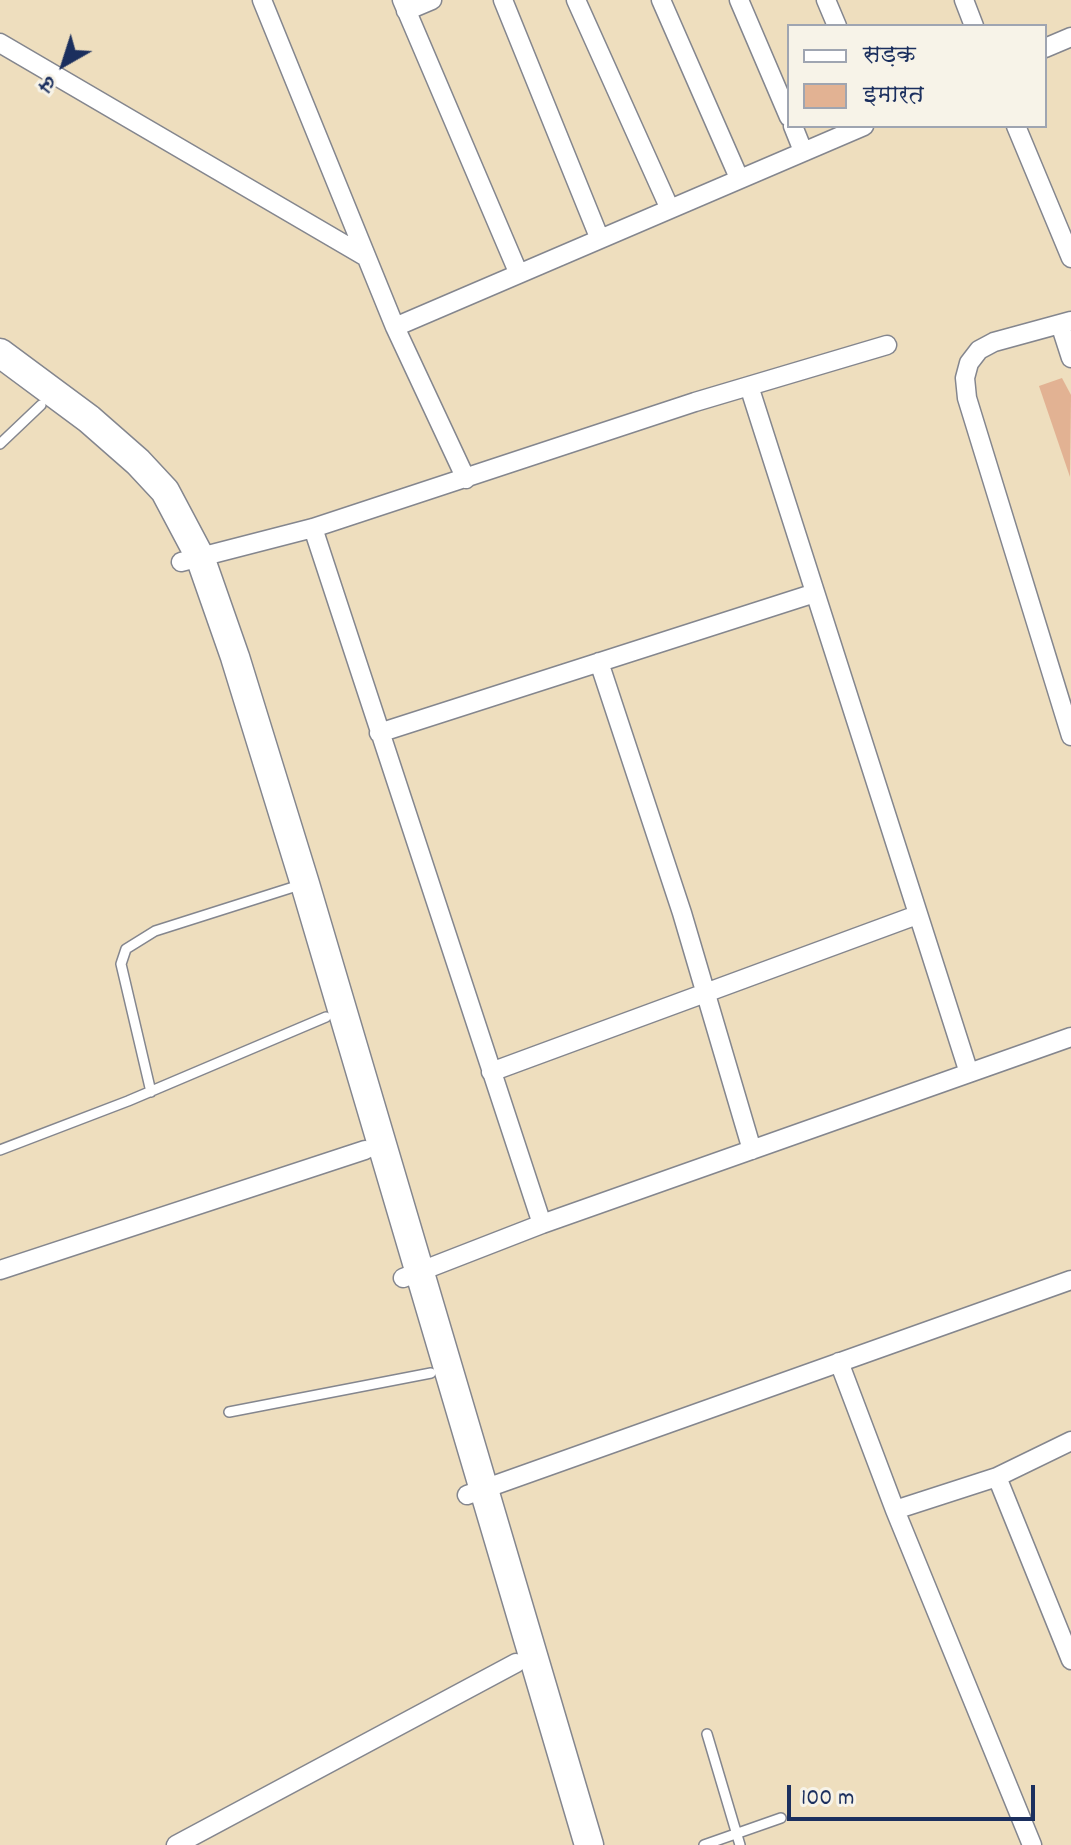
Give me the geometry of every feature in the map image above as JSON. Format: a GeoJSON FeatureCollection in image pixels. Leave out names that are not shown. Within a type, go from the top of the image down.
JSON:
{"type":"FeatureCollection","features":[{"type":"Feature","properties":{"kind":"main road"},"geometry":{"type":"LineString","coordinates":[[0,353],[89,419],[138,462],[165,491],[191,559],[217,662],[296,886],[475,1492],[589,1845]]}},
{"type":"Feature","properties":{"kind":"main road"},"geometry":{"type":"LineString","coordinates":[[0,375],[113,465],[150,502],[191,559]]}},
{"type":"Feature","properties":{"kind":"main road"},"geometry":{"type":"LineString","coordinates":[[296,886],[326,1017],[365,1150],[412,1274],[431,1373],[475,1492],[516,1663],[570,1845]]}},
{"type":"Feature","properties":{"kind":"street"},"geometry":{"type":"LineString","coordinates":[[262,0],[395,327],[466,479]]}},
{"type":"Feature","properties":{"kind":"street"},"geometry":{"type":"LineString","coordinates":[[432,0],[404,6],[518,272]]}},
{"type":"Feature","properties":{"kind":"street"},"geometry":{"type":"LineString","coordinates":[[503,0],[599,237]]}},
{"type":"Feature","properties":{"kind":"street"},"geometry":{"type":"LineString","coordinates":[[576,0],[669,207]]}},
{"type":"Feature","properties":{"kind":"street"},"geometry":{"type":"LineString","coordinates":[[661,0],[739,178]]}},
{"type":"Feature","properties":{"kind":"street"},"geometry":{"type":"LineString","coordinates":[[739,0],[787,112]]}},
{"type":"Feature","properties":{"kind":"street"},"geometry":{"type":"LineString","coordinates":[[826,0],[836,24]]}},
{"type":"Feature","properties":{"kind":"street"},"geometry":{"type":"LineString","coordinates":[[964,0],[973,24]]}},
{"type":"Feature","properties":{"kind":"street"},"geometry":{"type":"LineString","coordinates":[[1047,47],[1071,37]]}},
{"type":"Feature","properties":{"kind":"street"},"geometry":{"type":"LineString","coordinates":[[0,43],[366,257]]}},
{"type":"Feature","properties":{"kind":"street"},"geometry":{"type":"LineString","coordinates":[[794,128],[803,151]]}},
{"type":"Feature","properties":{"kind":"street"},"geometry":{"type":"LineString","coordinates":[[395,327],[859,128]]}},
{"type":"Feature","properties":{"kind":"street"},"geometry":{"type":"LineString","coordinates":[[1017,128],[1071,258]]}},
{"type":"Feature","properties":{"kind":"street"},"geometry":{"type":"LineString","coordinates":[[1071,358],[1066,322],[994,342],[979,350],[969,363],[965,378],[967,398],[1071,736]]}},
{"type":"Feature","properties":{"kind":"street"},"geometry":{"type":"LineString","coordinates":[[191,559],[313,528],[749,386],[887,345]]}},
{"type":"Feature","properties":{"kind":"street"},"geometry":{"type":"LineString","coordinates":[[749,386],[969,1073]]}},
{"type":"Feature","properties":{"kind":"street"},"geometry":{"type":"LineString","coordinates":[[313,528],[542,1224]]}},
{"type":"Feature","properties":{"kind":"street"},"geometry":{"type":"LineString","coordinates":[[379,733],[815,593]]}},
{"type":"Feature","properties":{"kind":"street"},"geometry":{"type":"LineString","coordinates":[[599,662],[752,1150]]}},
{"type":"Feature","properties":{"kind":"street"},"geometry":{"type":"LineString","coordinates":[[491,1072],[917,915]]}},
{"type":"Feature","properties":{"kind":"street"},"geometry":{"type":"LineString","coordinates":[[412,1274],[542,1224],[1071,1037]]}},
{"type":"Feature","properties":{"kind":"street"},"geometry":{"type":"LineString","coordinates":[[0,1270],[365,1150]]}},
{"type":"Feature","properties":{"kind":"street"},"geometry":{"type":"LineString","coordinates":[[475,1492],[1071,1280]]}},
{"type":"Feature","properties":{"kind":"street"},"geometry":{"type":"LineString","coordinates":[[839,1362],[895,1510],[1032,1845]]}},
{"type":"Feature","properties":{"kind":"street"},"geometry":{"type":"LineString","coordinates":[[895,1510],[997,1477],[1071,1441]]}},
{"type":"Feature","properties":{"kind":"street"},"geometry":{"type":"LineString","coordinates":[[997,1477],[1071,1660]]}},
{"type":"Feature","properties":{"kind":"street"},"geometry":{"type":"LineString","coordinates":[[176,1845],[298,1776],[516,1663]]}},
{"type":"Feature","properties":{"kind":"lane"},"geometry":{"type":"LineString","coordinates":[[0,444],[41,405]]}},
{"type":"Feature","properties":{"kind":"lane"},"geometry":{"type":"LineString","coordinates":[[151,1092],[121,964],[126,949],[155,931],[296,886]]}},
{"type":"Feature","properties":{"kind":"lane"},"geometry":{"type":"LineString","coordinates":[[0,1150],[151,1092],[326,1017]]}},
{"type":"Feature","properties":{"kind":"lane"},"geometry":{"type":"LineString","coordinates":[[229,1412],[431,1373]]}},
{"type":"Feature","properties":{"kind":"lane"},"geometry":{"type":"LineString","coordinates":[[707,1734],[738,1840]]}},
{"type":"Feature","properties":{"kind":"lane"},"geometry":{"type":"LineString","coordinates":[[704,1845],[738,1840],[781,1818]]}},
{"type":"Feature","properties":{"kind":"building"},"geometry":{"type":"Polygon","coordinates":[[[1062,378],[1071,395],[1070,477],[1039,386],[1062,378]]]}}]}
